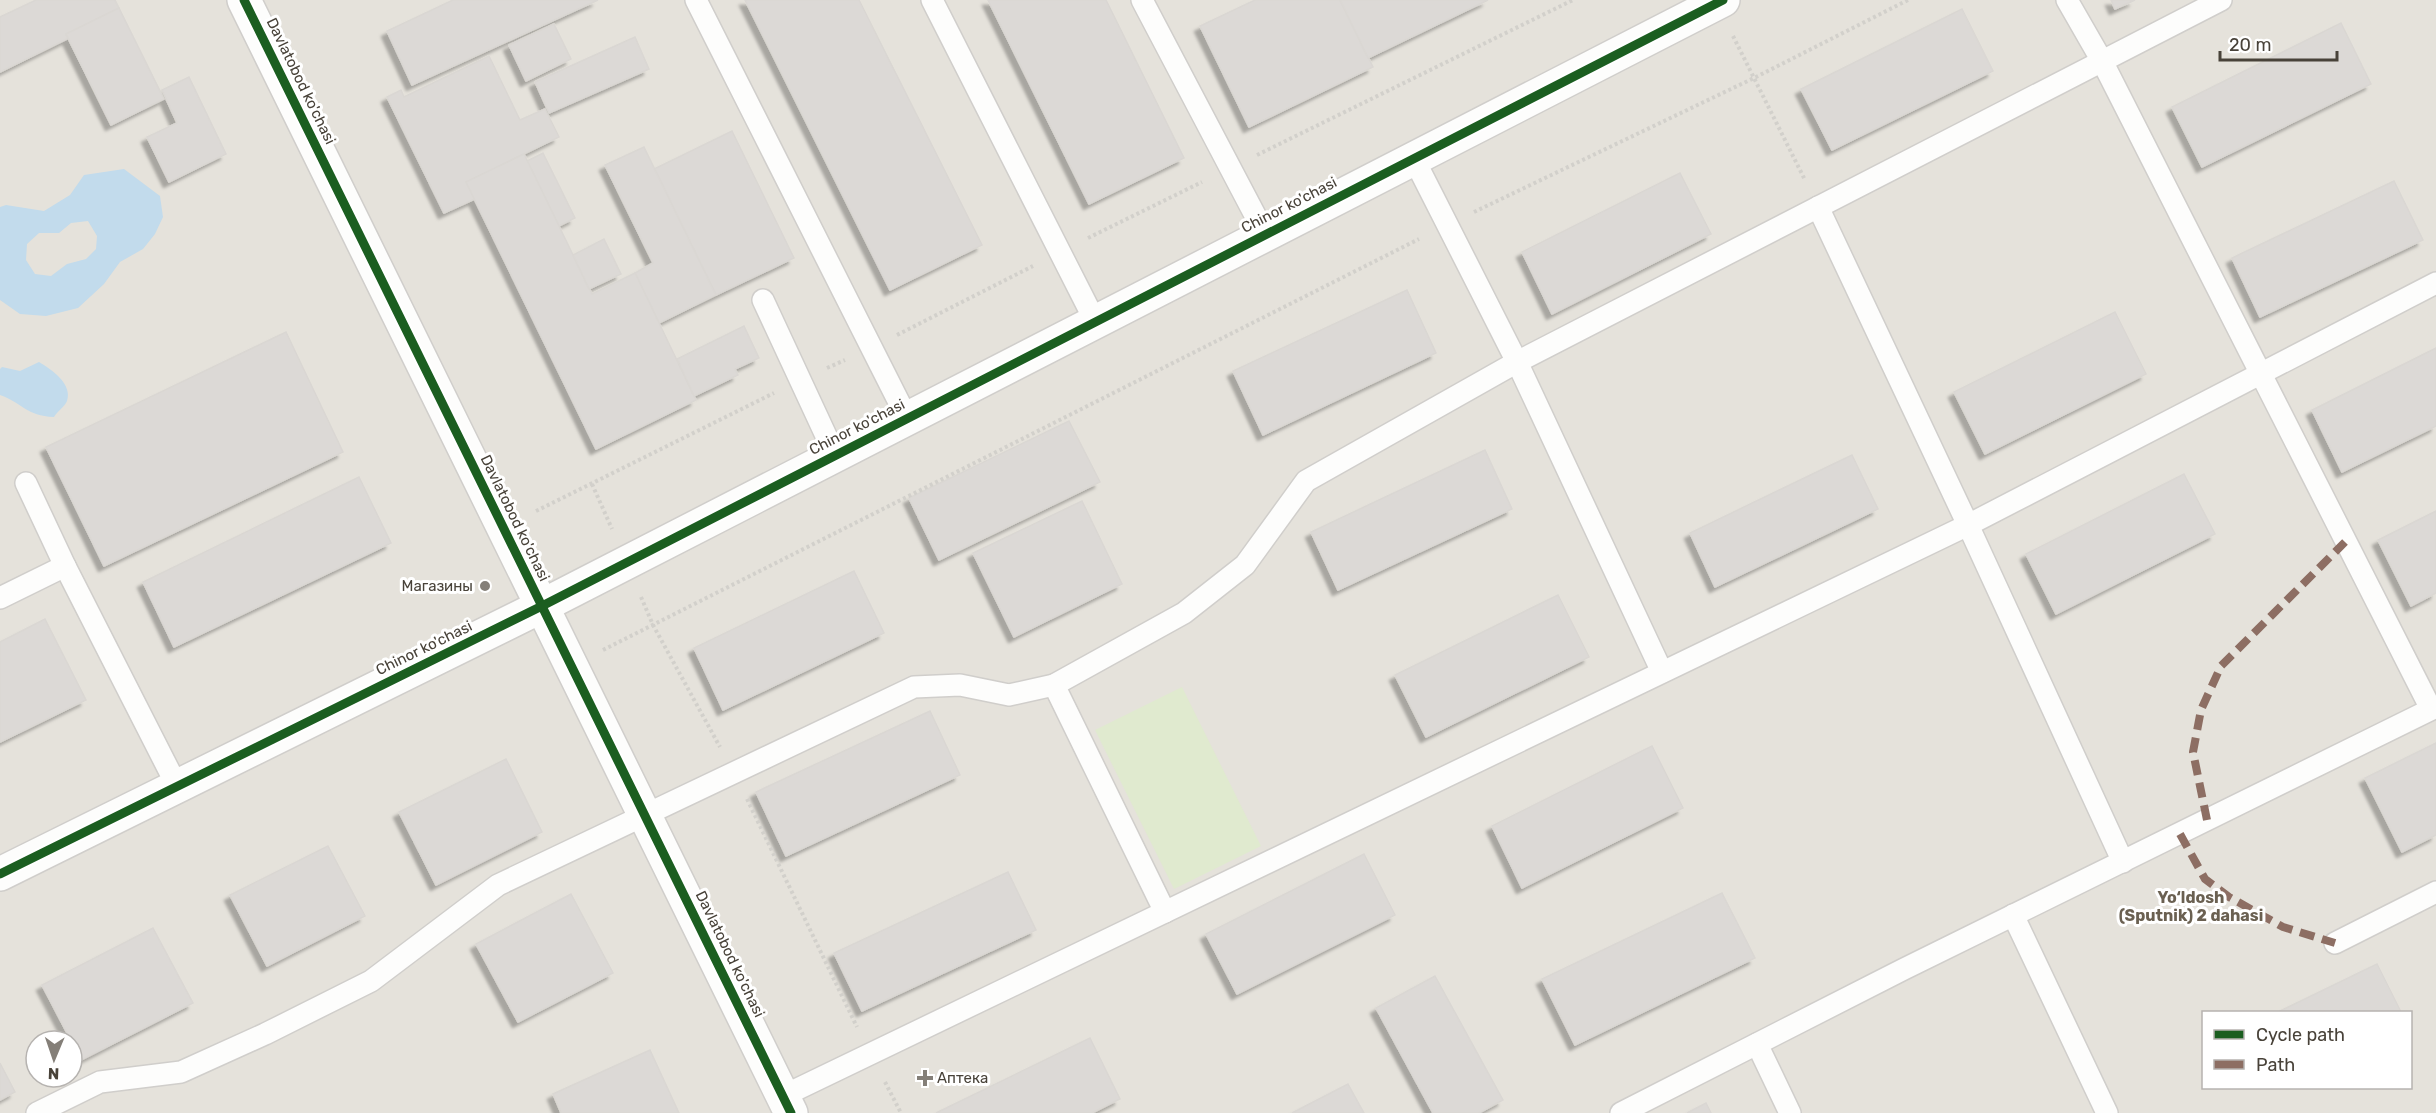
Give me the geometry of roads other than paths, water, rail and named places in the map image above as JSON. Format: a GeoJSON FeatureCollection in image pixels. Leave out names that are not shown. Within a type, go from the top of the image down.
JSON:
{"type":"FeatureCollection","features":[{"type":"Feature","properties":{"kind":"street","name":"Davlatobod ko'chasi"},"geometry":{"type":"LineString","coordinates":[[244,0],[787,1105]]}},
{"type":"Feature","properties":{"kind":"street","name":"Chinor ko'chasi"},"geometry":{"type":"LineString","coordinates":[[0,874],[542,606],[1413,157],[1720,2]]}},
{"type":"Feature","properties":{"kind":"lane"},"geometry":{"type":"LineString","coordinates":[[696,0],[907,418]]}},
{"type":"Feature","properties":{"kind":"lane"},"geometry":{"type":"LineString","coordinates":[[932,0],[1095,321]]}},
{"type":"Feature","properties":{"kind":"lane"},"geometry":{"type":"LineString","coordinates":[[1142,0],[1265,234]]}},
{"type":"Feature","properties":{"kind":"lane"},"geometry":{"type":"LineString","coordinates":[[1621,1113],[2013,915],[2434,708],[2260,374],[2102,61],[2067,0]]}},
{"type":"Feature","properties":{"kind":"lane"},"geometry":{"type":"LineString","coordinates":[[37,1113],[100,1082],[181,1072],[264,1034],[371,981],[498,885],[914,687],[960,685],[1009,695],[1054,685],[1184,613],[1245,565],[1306,481],[1516,362],[2221,0]]}},
{"type":"Feature","properties":{"kind":"lane"},"geometry":{"type":"LineString","coordinates":[[1413,157],[1516,362],[1662,672]]}},
{"type":"Feature","properties":{"kind":"lane"},"geometry":{"type":"LineString","coordinates":[[1818,207],[2123,862]]}},
{"type":"Feature","properties":{"kind":"lane"},"geometry":{"type":"LineString","coordinates":[[787,1105],[1165,912],[1968,525],[2436,283]]}},
{"type":"Feature","properties":{"kind":"lane"},"geometry":{"type":"LineString","coordinates":[[763,300],[835,455]]}},
{"type":"Feature","properties":{"kind":"lane"},"geometry":{"type":"LineString","coordinates":[[26,483],[65,566],[177,786]]}},
{"type":"Feature","properties":{"kind":"lane"},"geometry":{"type":"LineString","coordinates":[[0,598],[65,566]]}},
{"type":"Feature","properties":{"kind":"lane"},"geometry":{"type":"LineString","coordinates":[[1054,685],[1165,912]]}},
{"type":"Feature","properties":{"kind":"lane"},"geometry":{"type":"LineString","coordinates":[[2335,943],[2436,892]]}},
{"type":"Feature","properties":{"kind":"lane"},"geometry":{"type":"LineString","coordinates":[[2013,915],[2107,1113]]}},
{"type":"Feature","properties":{"kind":"lane"},"geometry":{"type":"LineString","coordinates":[[1756,1044],[1790,1113]]}},
{"type":"Feature","properties":{"kind":"water"},"geometry":{"type":"Polygon","coordinates":[[[124,169],[160,196],[163,217],[155,234],[143,249],[120,262],[104,284],[78,308],[46,316],[20,314],[0,300],[0,207],[6,205],[44,211],[70,195],[84,175],[124,169]],[[88,221],[71,223],[59,233],[39,233],[27,244],[26,260],[35,274],[51,276],[67,264],[86,259],[96,249],[97,236],[88,221]]]}},
{"type":"Feature","properties":{"kind":"water"},"geometry":{"type":"Polygon","coordinates":[[[39,362],[60,378],[67,389],[67,401],[54,417],[31,412],[0,395],[0,369],[2,367],[20,371],[39,362]]]}},
{"type":"Feature","properties":{"kind":"place","name":"Магазины"},"geometry":{"type":"Point","coordinates":[485,586]}},
{"type":"Feature","properties":{"kind":"place","name":"Аптека"},"geometry":{"type":"Point","coordinates":[925,1078]}},
{"type":"Feature","properties":{"kind":"district","name":"Yo‘ldosh (Sputnik) 2 dahasi"},"geometry":{"type":"Point","coordinates":[2191,906]}}]}
